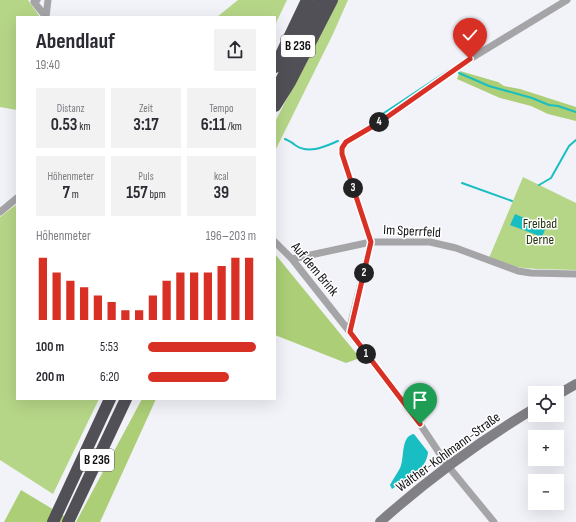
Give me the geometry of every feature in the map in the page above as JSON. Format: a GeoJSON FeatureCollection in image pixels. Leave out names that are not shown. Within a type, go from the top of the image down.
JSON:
{"type":"FeatureCollection","features":[{"type":"Feature","properties":{"kind":"highway"},"geometry":{"type":"LineString","coordinates":[[293,31],[302,0]]}},
{"type":"Feature","properties":{"kind":"highway","name":"B 236"},"geometry":{"type":"LineString","coordinates":[[276,65],[307,0]]}},
{"type":"Feature","properties":{"kind":"highway","name":"B 236"},"geometry":{"type":"LineString","coordinates":[[276,90],[320,0]]}},
{"type":"Feature","properties":{"kind":"highway"},"geometry":{"type":"LineString","coordinates":[[276,104],[290,82],[332,0]]}},
{"type":"Feature","properties":{"kind":"highway","name":"B 236"},"geometry":{"type":"LineString","coordinates":[[52,522],[110,400]]}},
{"type":"Feature","properties":{"kind":"highway","name":"B 236"},"geometry":{"type":"LineString","coordinates":[[68,522],[126,400]]}},
{"type":"Feature","properties":{"kind":"main road"},"geometry":{"type":"LineString","coordinates":[[564,391],[576,384]]}},
{"type":"Feature","properties":{"kind":"main road","name":"Walther-Kohlmann-Straße"},"geometry":{"type":"LineString","coordinates":[[380,522],[448,466],[495,433],[528,412]]}},
{"type":"Feature","properties":{"kind":"street"},"geometry":{"type":"LineString","coordinates":[[46,16],[48,0]]}},
{"type":"Feature","properties":{"kind":"street"},"geometry":{"type":"LineString","coordinates":[[350,332],[371,242],[342,154],[342,148],[346,142],[380,122],[470,59],[567,0]]}},
{"type":"Feature","properties":{"kind":"street"},"geometry":{"type":"LineString","coordinates":[[35,1],[45,16]]}},
{"type":"Feature","properties":{"kind":"street"},"geometry":{"type":"LineString","coordinates":[[0,212],[16,199]]}},
{"type":"Feature","properties":{"kind":"street","name":"Im Sperrfeld"},"geometry":{"type":"LineString","coordinates":[[292,259],[371,242],[430,242],[456,248],[518,271],[531,273],[576,274]]}},
{"type":"Feature","properties":{"kind":"street","name":"Auf dem Brink"},"geometry":{"type":"LineString","coordinates":[[276,243],[292,259],[350,332],[420,424],[448,466],[494,522]]}},
{"type":"Feature","properties":{"kind":"green space"},"geometry":{"type":"Polygon","coordinates":[[[0,0],[28,0],[39,16],[16,16],[16,110],[0,107],[0,0]]]}},
{"type":"Feature","properties":{"kind":"green space"},"geometry":{"type":"Polygon","coordinates":[[[238,0],[287,0],[276,23],[276,16],[218,16],[238,0]]]}},
{"type":"Feature","properties":{"kind":"green space"},"geometry":{"type":"Polygon","coordinates":[[[337,0],[348,0],[333,34],[276,149],[276,120],[337,0]]]}},
{"type":"Feature","properties":{"kind":"green space"},"geometry":{"type":"Polygon","coordinates":[[[460,71],[498,82],[504,86],[520,89],[576,107],[576,121],[548,114],[531,106],[500,98],[457,79],[460,71]]]}},
{"type":"Feature","properties":{"kind":"green space","name":"Freibad Derne"},"geometry":{"type":"Polygon","coordinates":[[[523,177],[576,203],[576,270],[514,267],[489,258],[523,177]]]}},
{"type":"Feature","properties":{"kind":"green space"},"geometry":{"type":"Polygon","coordinates":[[[16,205],[16,400],[99,400],[53,494],[0,460],[0,217],[16,205]]]}},
{"type":"Feature","properties":{"kind":"green space"},"geometry":{"type":"Polygon","coordinates":[[[276,255],[360,358],[346,363],[276,335],[276,255]]]}},
{"type":"Feature","properties":{"kind":"green space"},"geometry":{"type":"Polygon","coordinates":[[[141,400],[156,400],[100,522],[76,522],[141,400]]]}},
{"type":"Feature","properties":{"kind":"green space"},"geometry":{"type":"Polygon","coordinates":[[[21,490],[74,522],[4,522],[21,490]]]}},
{"type":"Feature","properties":{"kind":"water"},"geometry":{"type":"Polygon","coordinates":[[[515,214],[546,227],[542,237],[510,225],[515,214]]]}},
{"type":"Feature","properties":{"kind":"water"},"geometry":{"type":"Polygon","coordinates":[[[414,434],[428,452],[427,458],[415,474],[392,489],[390,485],[399,470],[405,443],[410,436],[414,434]]]}},
{"type":"Feature","properties":{"kind":"waterway"},"geometry":{"type":"LineString","coordinates":[[381,115],[449,70]]}},
{"type":"Feature","properties":{"kind":"waterway"},"geometry":{"type":"LineString","coordinates":[[459,73],[489,86],[576,112]]}},
{"type":"Feature","properties":{"kind":"waterway"},"geometry":{"type":"LineString","coordinates":[[285,139],[300,148],[306,149],[317,149],[338,141]]}},
{"type":"Feature","properties":{"kind":"waterway"},"geometry":{"type":"LineString","coordinates":[[539,185],[551,178],[569,146],[576,140]]}},
{"type":"Feature","properties":{"kind":"waterway"},"geometry":{"type":"LineString","coordinates":[[462,183],[512,201]]}},
{"type":"Feature","properties":{"kind":"route"},"geometry":{"type":"LineString","coordinates":[[420,424],[350,332],[371,242],[342,154],[342,148],[346,142],[380,122],[470,59]]}}]}
